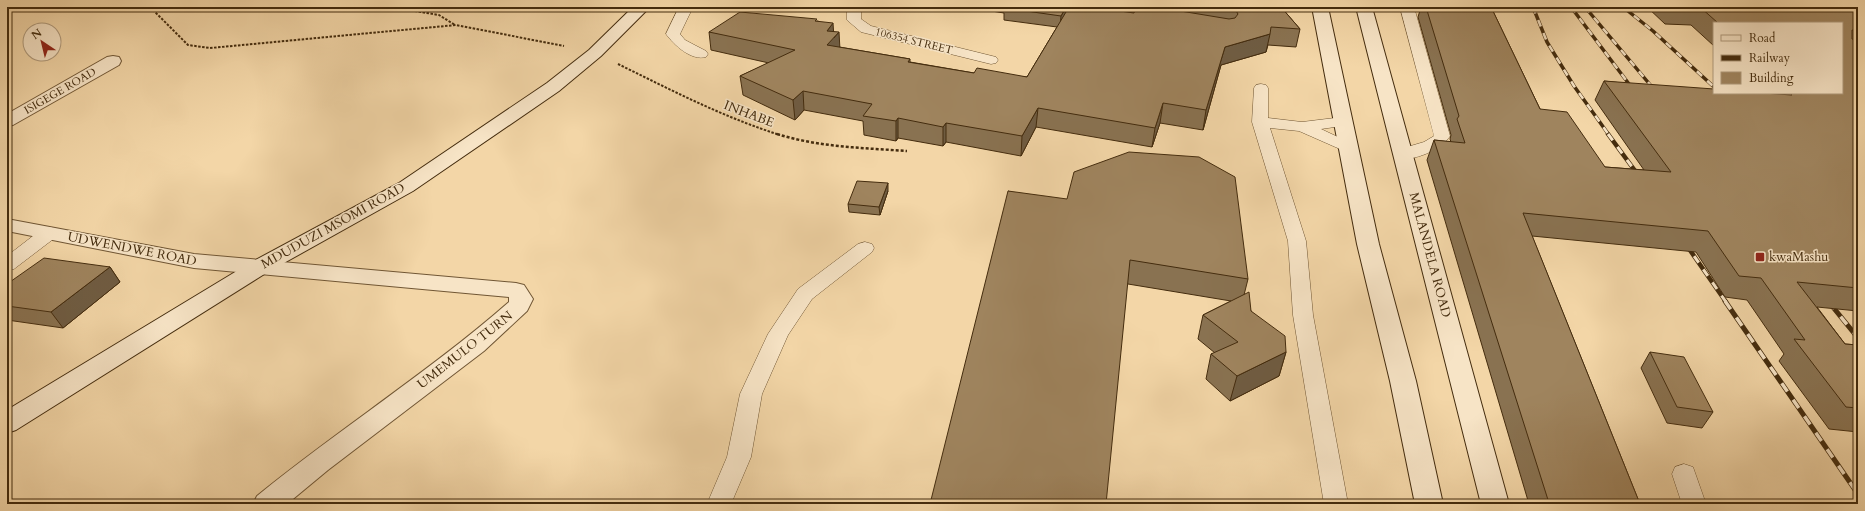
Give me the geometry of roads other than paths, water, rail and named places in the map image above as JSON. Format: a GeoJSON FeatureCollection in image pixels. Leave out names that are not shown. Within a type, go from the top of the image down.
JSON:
{"type":"FeatureCollection","features":[{"type":"Feature","properties":{"kind":"street","name":"MDUDUZI MSOMI ROAD"},"geometry":{"type":"LineString","coordinates":[[7,423],[258,268],[406,187],[528,105],[595,53],[642,7]]}},
{"type":"Feature","properties":{"kind":"street"},"geometry":{"type":"LineString","coordinates":[[1320,7],[1368,244],[1403,381],[1429,504]]}},
{"type":"Feature","properties":{"kind":"street","name":"MALANDELA ROAD"},"geometry":{"type":"LineString","coordinates":[[1364,7],[1495,504]]}},
{"type":"Feature","properties":{"kind":"street","name":"ISIGEGE ROAD"},"geometry":{"type":"LineString","coordinates":[[7,121],[113,60]]}},
{"type":"Feature","properties":{"kind":"street","name":"UDWENDWE ROAD"},"geometry":{"type":"LineString","coordinates":[[7,225],[194,261],[258,268]]}},
{"type":"Feature","properties":{"kind":"street","name":"UMEMULO TURN"},"geometry":{"type":"LineString","coordinates":[[258,268],[516,290],[521,296],[522,301],[519,306],[475,345],[318,462],[267,504]]}},
{"type":"Feature","properties":{"kind":"lane"},"geometry":{"type":"LineString","coordinates":[[686,7],[673,34],[680,43],[701,54]]}},
{"type":"Feature","properties":{"kind":"lane","name":"106354 STREET"},"geometry":{"type":"LineString","coordinates":[[857,7],[854,11],[854,20],[866,29],[991,60]]}},
{"type":"Feature","properties":{"kind":"lane"},"geometry":{"type":"LineString","coordinates":[[1403,154],[1431,146],[1439,142],[1442,136],[1407,7]]}},
{"type":"Feature","properties":{"kind":"lane"},"geometry":{"type":"LineString","coordinates":[[1261,88],[1260,122],[1297,241],[1303,315],[1336,504]]}},
{"type":"Feature","properties":{"kind":"lane"},"geometry":{"type":"LineString","coordinates":[[1260,122],[1302,127],[1343,122]]}},
{"type":"Feature","properties":{"kind":"lane"},"geometry":{"type":"LineString","coordinates":[[1302,127],[1349,148]]}},
{"type":"Feature","properties":{"kind":"lane"},"geometry":{"type":"LineString","coordinates":[[7,265],[49,233]]}},
{"type":"Feature","properties":{"kind":"lane"},"geometry":{"type":"LineString","coordinates":[[719,504],[739,457],[751,394],[778,334],[805,294],[865,248]]}},
{"type":"Feature","properties":{"kind":"lane"},"geometry":{"type":"LineString","coordinates":[[1684,474],[1694,504]]}},
{"type":"Feature","properties":{"kind":"railway"},"geometry":{"type":"LineString","coordinates":[[1533,7],[1547,42],[1574,86],[1609,135]]}},
{"type":"Feature","properties":{"kind":"railway"},"geometry":{"type":"LineString","coordinates":[[1571,7],[1635,92]]}},
{"type":"Feature","properties":{"kind":"railway"},"geometry":{"type":"LineString","coordinates":[[1585,7],[1657,93]]}},
{"type":"Feature","properties":{"kind":"railway"},"geometry":{"type":"LineString","coordinates":[[1623,7],[1653,31],[1713,86]]}},
{"type":"Feature","properties":{"kind":"railway"},"geometry":{"type":"LineString","coordinates":[[1608,134],[1641,179]]}},
{"type":"Feature","properties":{"kind":"railway"},"geometry":{"type":"LineString","coordinates":[[1685,243],[1726,302]]}},
{"type":"Feature","properties":{"kind":"railway"},"geometry":{"type":"LineString","coordinates":[[1725,301],[1858,494]]}},
{"type":"Feature","properties":{"kind":"railway"},"geometry":{"type":"LineString","coordinates":[[1828,301],[1858,338]]}},
{"type":"Feature","properties":{"kind":"place","name":"kwaMashu"},"geometry":{"type":"Point","coordinates":[1760,257]}}]}
